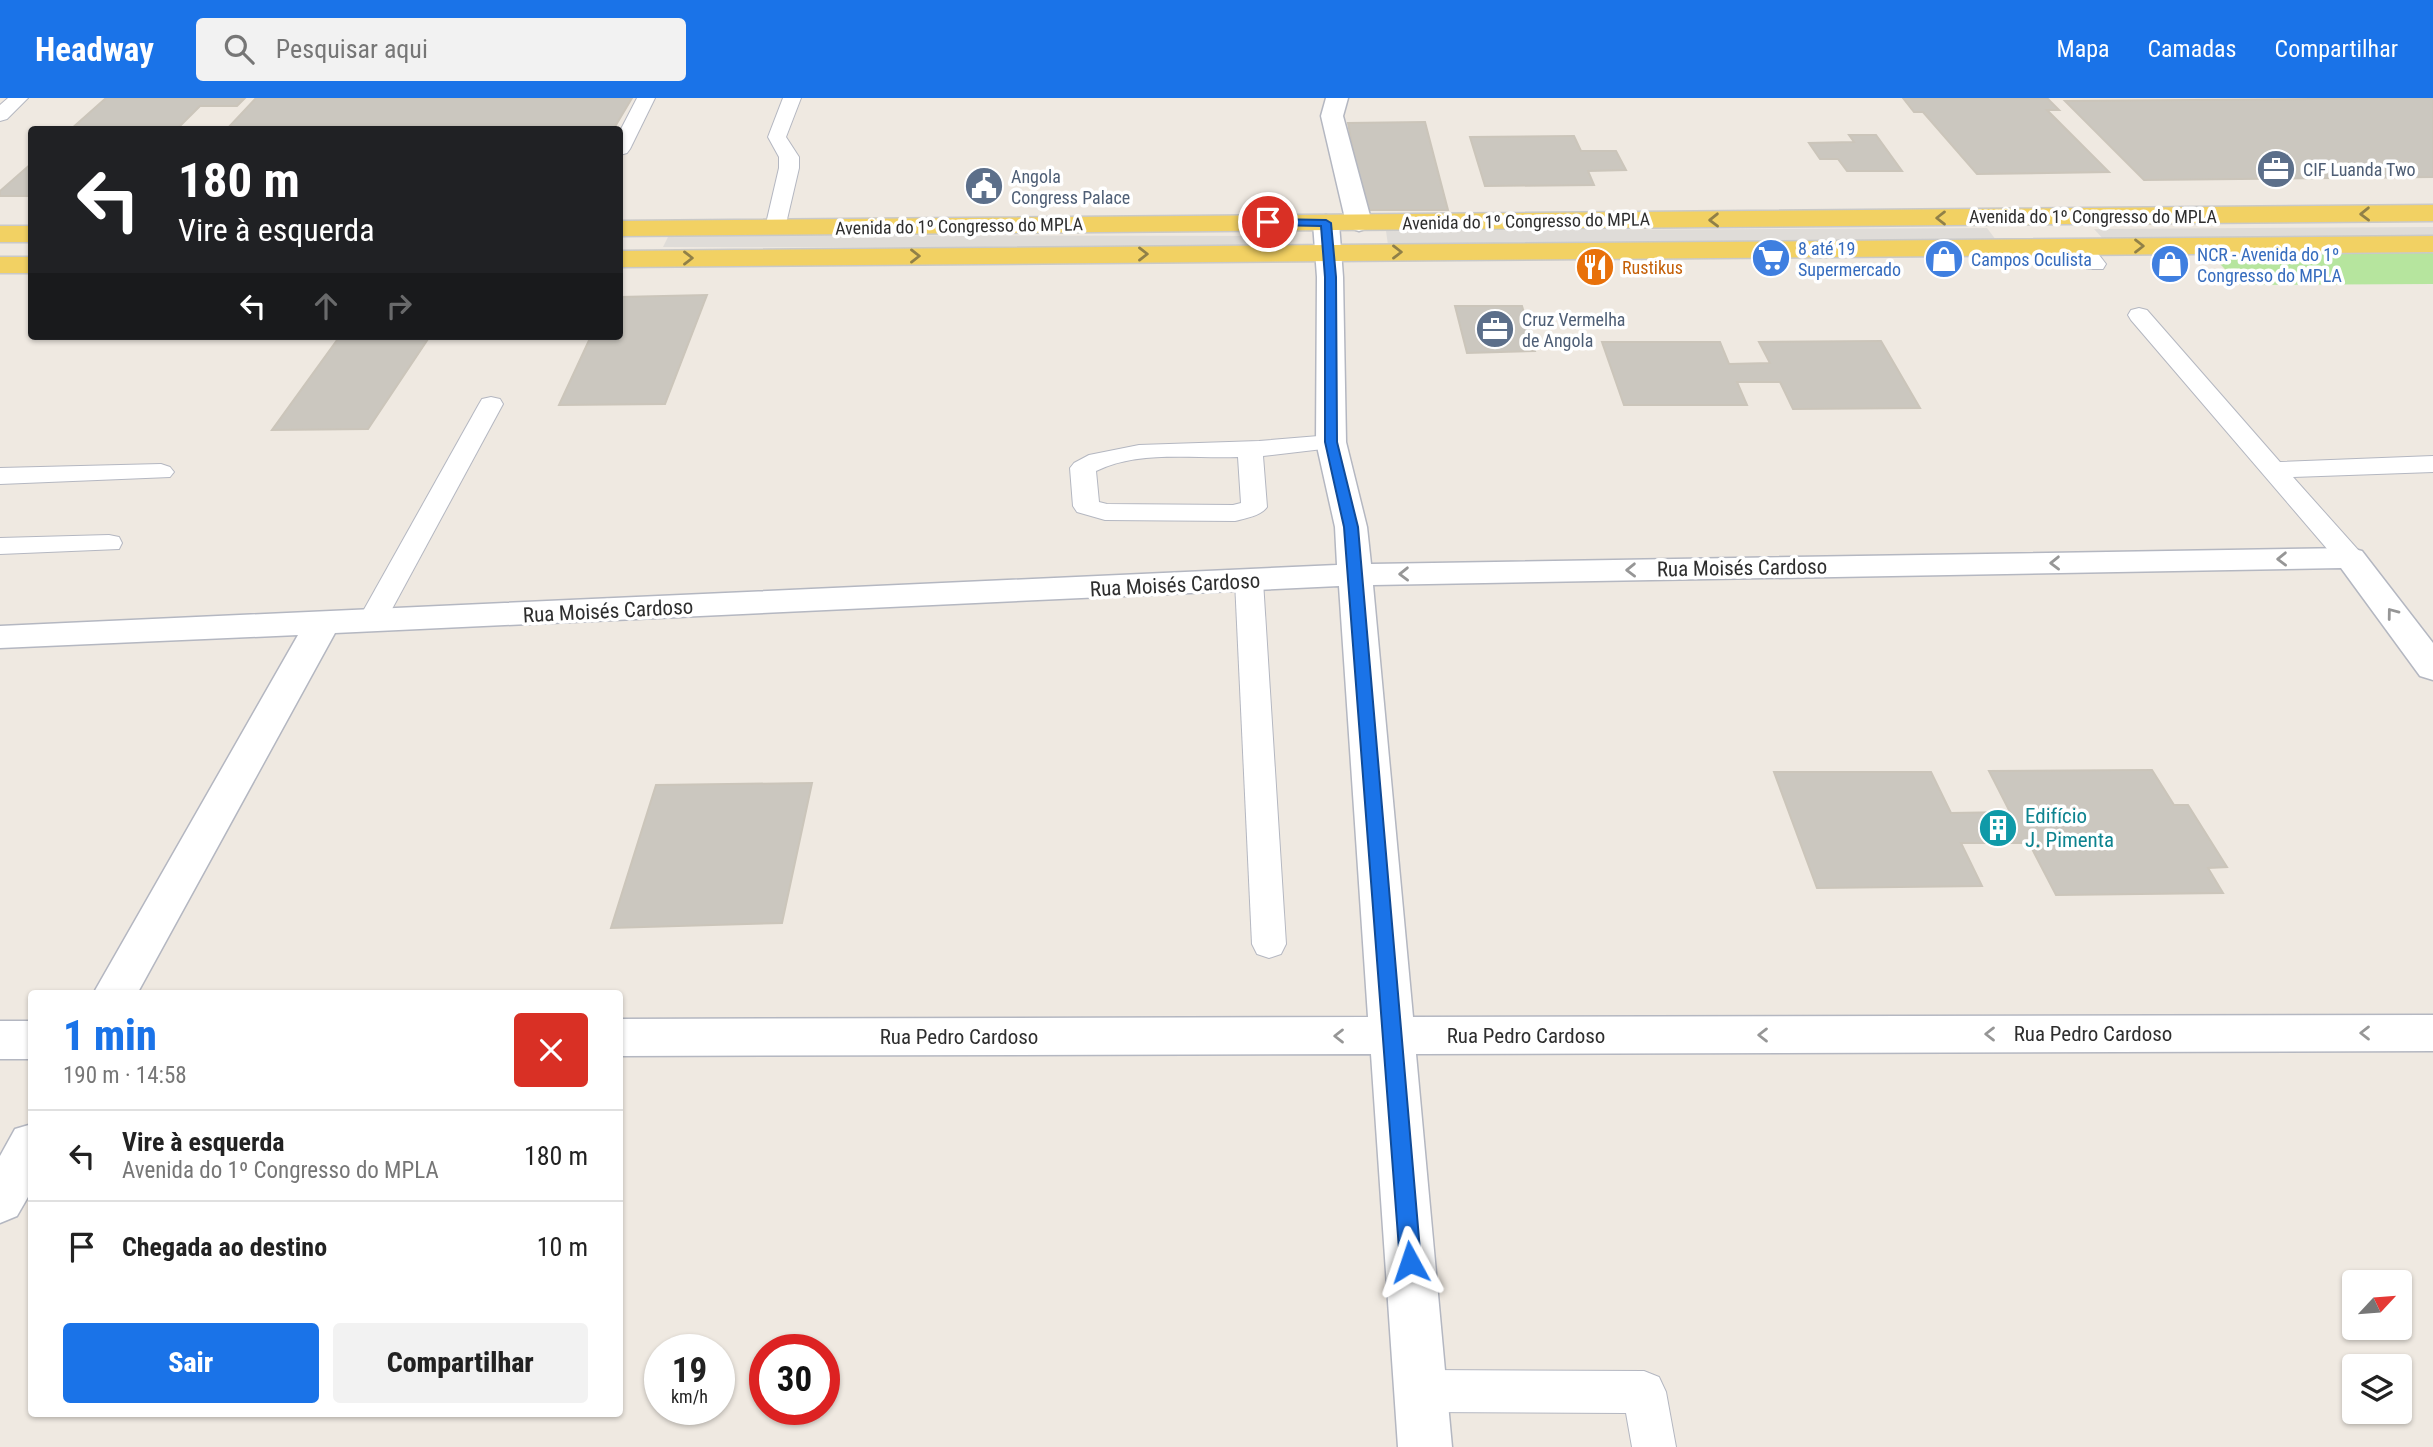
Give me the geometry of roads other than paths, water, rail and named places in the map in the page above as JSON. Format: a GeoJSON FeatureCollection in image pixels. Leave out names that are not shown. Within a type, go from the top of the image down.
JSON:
{"type":"FeatureCollection","features":[{"type":"Feature","properties":{"kind":"main road","name":"Avenida do 1º Congresso do MPLA"},"geometry":{"type":"LineString","coordinates":[[623,258],[1327,238],[1359,223],[2433,213]]}},
{"type":"Feature","properties":{"kind":"main road","name":"Avenida do 1º Congresso do MPLA"},"geometry":{"type":"LineString","coordinates":[[623,229],[775,228],[2088,255],[2433,244]]}},
{"type":"Feature","properties":{"kind":"main road"},"geometry":{"type":"LineString","coordinates":[[0,234],[28,234]]}},
{"type":"Feature","properties":{"kind":"main road"},"geometry":{"type":"LineString","coordinates":[[0,265],[28,265]]}},
{"type":"Feature","properties":{"kind":"street"},"geometry":{"type":"LineString","coordinates":[[1337,98],[1332,116],[1359,223]]}},
{"type":"Feature","properties":{"kind":"street"},"geometry":{"type":"LineString","coordinates":[[1327,238],[1331,442],[1351,527],[1425,1447]]}},
{"type":"Feature","properties":{"kind":"street"},"geometry":{"type":"LineString","coordinates":[[2350,558],[2433,668]]}},
{"type":"Feature","properties":{"kind":"street","name":"Rua Moisés Cardoso"},"geometry":{"type":"LineString","coordinates":[[0,637],[1355,575],[2350,558]]}},
{"type":"Feature","properties":{"kind":"street"},"geometry":{"type":"LineString","coordinates":[[116,990],[322,624]]}},
{"type":"Feature","properties":{"kind":"street","name":"Rua Pedro Cardoso"},"geometry":{"type":"LineString","coordinates":[[623,1038],[2433,1033]]}},
{"type":"Feature","properties":{"kind":"street"},"geometry":{"type":"LineString","coordinates":[[0,1040],[28,1040]]}},
{"type":"Feature","properties":{"kind":"street"},"geometry":{"type":"LineString","coordinates":[[0,1201],[28,1151]]}},
{"type":"Feature","properties":{"kind":"lane"},"geometry":{"type":"LineString","coordinates":[[0,115],[19,98]]}},
{"type":"Feature","properties":{"kind":"lane"},"geometry":{"type":"LineString","coordinates":[[623,143],[646,98]]}},
{"type":"Feature","properties":{"kind":"lane"},"geometry":{"type":"LineString","coordinates":[[775,228],[789,168],[789,157],[777,137],[792,98]]}},
{"type":"Feature","properties":{"kind":"lane"},"geometry":{"type":"LineString","coordinates":[[2139,315],[2350,558]]}},
{"type":"Feature","properties":{"kind":"lane"},"geometry":{"type":"LineString","coordinates":[[371,622],[491,404]]}},
{"type":"Feature","properties":{"kind":"lane"},"geometry":{"type":"LineString","coordinates":[[1250,449],[1254,507],[1235,513],[1105,512],[1086,506],[1083,468],[1094,460],[1119,454],[1250,449],[1331,442]]}},
{"type":"Feature","properties":{"kind":"lane"},"geometry":{"type":"LineString","coordinates":[[2273,470],[2433,464]]}},
{"type":"Feature","properties":{"kind":"lane"},"geometry":{"type":"LineString","coordinates":[[0,476],[161,472]]}},
{"type":"Feature","properties":{"kind":"lane"},"geometry":{"type":"LineString","coordinates":[[0,546],[110,544]]}},
{"type":"Feature","properties":{"kind":"lane"},"geometry":{"type":"LineString","coordinates":[[1249,581],[1269,944]]}},
{"type":"Feature","properties":{"kind":"lane"},"geometry":{"type":"LineString","coordinates":[[1421,1391],[1644,1392],[1654,1447]]}},
{"type":"Feature","properties":{"kind":"place","name":"CIF Luanda Two"},"geometry":{"type":"Point","coordinates":[2276,169]}},
{"type":"Feature","properties":{"kind":"place","name":"Angola Congress Palace"},"geometry":{"type":"Point","coordinates":[984,186]}},
{"type":"Feature","properties":{"kind":"place","name":"8 até 19 Supermercado"},"geometry":{"type":"Point","coordinates":[1771,258]}},
{"type":"Feature","properties":{"kind":"place","name":"Campos Oculista"},"geometry":{"type":"Point","coordinates":[1944,259]}},
{"type":"Feature","properties":{"kind":"place","name":"NCR - Avenida do 1º Congresso do MPLA"},"geometry":{"type":"Point","coordinates":[2170,264]}},
{"type":"Feature","properties":{"kind":"place","name":"Rustikus"},"geometry":{"type":"Point","coordinates":[1595,267]}},
{"type":"Feature","properties":{"kind":"place","name":"Cruz Vermelha de Angola"},"geometry":{"type":"Point","coordinates":[1495,329]}},
{"type":"Feature","properties":{"kind":"place","name":"Edifício J. Pimenta"},"geometry":{"type":"Point","coordinates":[1998,828]}}]}
